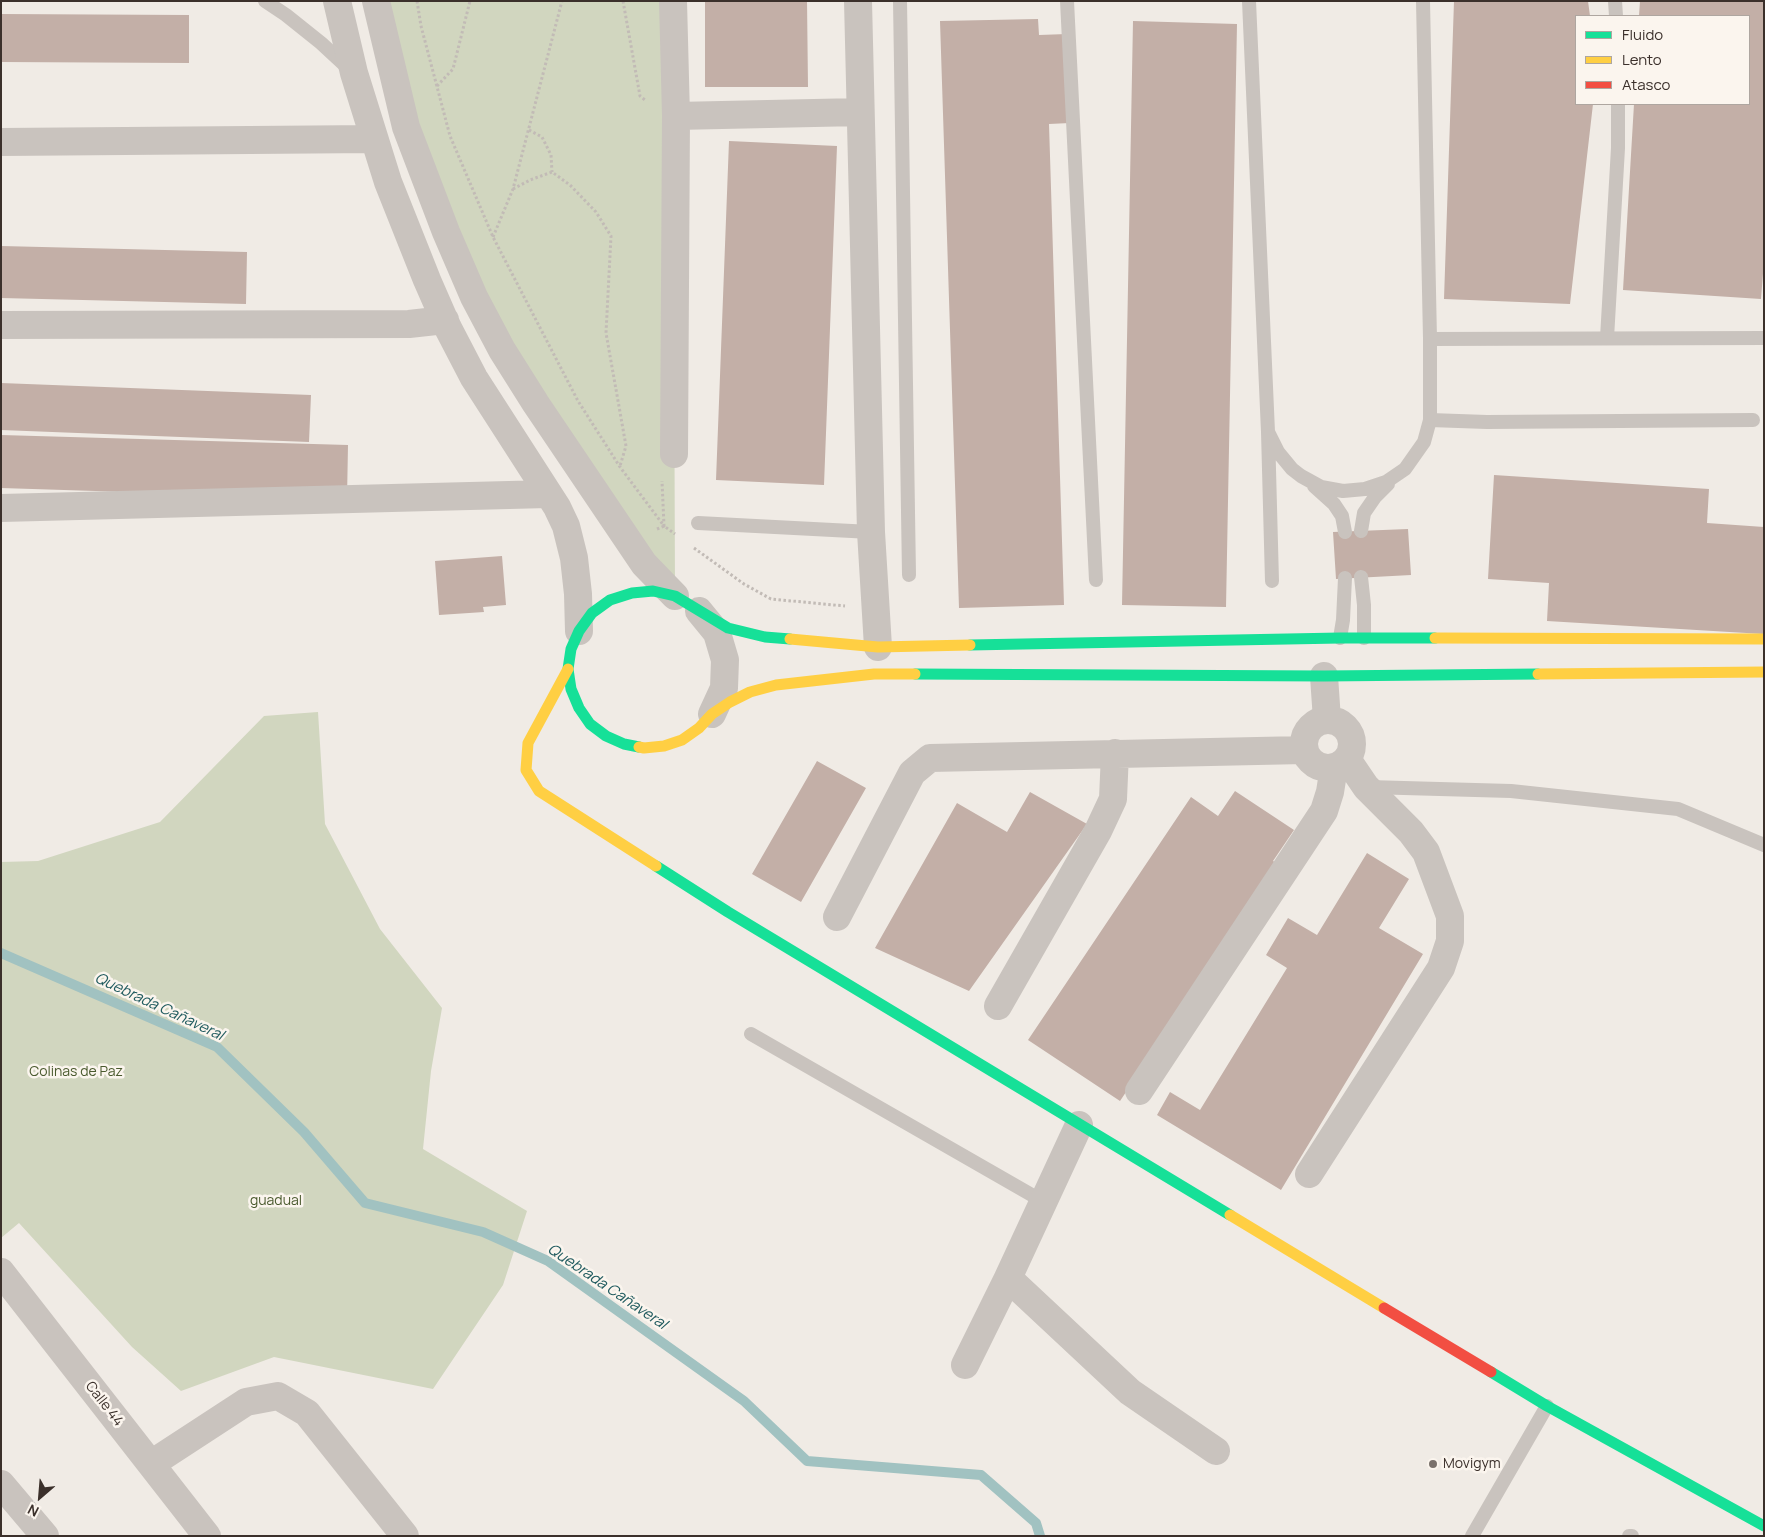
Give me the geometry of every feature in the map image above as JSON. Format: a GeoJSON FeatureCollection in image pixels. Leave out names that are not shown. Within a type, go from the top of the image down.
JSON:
{"type":"FeatureCollection","features":[{"type":"Feature","properties":{"kind":"street"},"geometry":{"type":"LineString","coordinates":[[337,1],[354,73],[388,182],[406,231],[445,320],[474,378],[557,507],[566,526],[574,558],[578,594],[579,631]]}},
{"type":"Feature","properties":{"kind":"street"},"geometry":{"type":"LineString","coordinates":[[376,1],[406,127],[442,223],[474,297],[502,350],[536,404],[644,564],[675,596],[728,628],[765,637],[878,647],[1340,638],[1764,639]]}},
{"type":"Feature","properties":{"kind":"street"},"geometry":{"type":"LineString","coordinates":[[673,1],[676,116],[674,454]]}},
{"type":"Feature","properties":{"kind":"street"},"geometry":{"type":"LineString","coordinates":[[858,1],[871,532],[878,647]]}},
{"type":"Feature","properties":{"kind":"street"},"geometry":{"type":"LineString","coordinates":[[676,116],[860,112]]}},
{"type":"Feature","properties":{"kind":"street"},"geometry":{"type":"LineString","coordinates":[[1,142],[374,139]]}},
{"type":"Feature","properties":{"kind":"street"},"geometry":{"type":"LineString","coordinates":[[1,324],[409,324],[445,320]]}},
{"type":"Feature","properties":{"kind":"street"},"geometry":{"type":"LineString","coordinates":[[1,508],[548,494]]}},
{"type":"Feature","properties":{"kind":"street"},"geometry":{"type":"LineString","coordinates":[[675,596],[646,592],[632,593],[610,600],[592,613],[579,631],[571,649],[568,669],[571,689],[579,708],[590,724],[606,736],[624,744],[644,748],[664,746],[682,740],[699,728],[712,714],[750,692],[776,685],[874,674],[1324,676],[1764,672]]}},
{"type":"Feature","properties":{"kind":"street"},"geometry":{"type":"LineString","coordinates":[[700,611],[717,633],[725,660],[724,688],[712,714]]}},
{"type":"Feature","properties":{"kind":"street"},"geometry":{"type":"LineString","coordinates":[[568,669],[528,743],[526,770],[539,791],[728,912],[1547,1406],[1764,1526]]}},
{"type":"Feature","properties":{"kind":"street"},"geometry":{"type":"LineString","coordinates":[[1324,676],[1328,720]]}},
{"type":"Feature","properties":{"kind":"street"},"geometry":{"type":"LineString","coordinates":[[1139,1091],[1324,811],[1340,763],[1351,749],[1351,739],[1346,729],[1338,722],[1328,720],[1317,722],[1308,729],[1304,738],[1304,750],[1308,758],[1315,765],[1324,768],[1340,763]]}},
{"type":"Feature","properties":{"kind":"street"},"geometry":{"type":"LineString","coordinates":[[836,917],[912,773],[930,758],[1304,750]]}},
{"type":"Feature","properties":{"kind":"street"},"geometry":{"type":"LineString","coordinates":[[998,1006],[1098,831],[1113,799],[1115,753]]}},
{"type":"Feature","properties":{"kind":"street"},"geometry":{"type":"LineString","coordinates":[[1309,1174],[1441,968],[1450,941],[1450,916],[1426,852],[1411,832],[1340,763]]}},
{"type":"Feature","properties":{"kind":"street"},"geometry":{"type":"LineString","coordinates":[[965,1365],[1008,1278],[1079,1125]]}},
{"type":"Feature","properties":{"kind":"street","name":"Calle 44"},"geometry":{"type":"LineString","coordinates":[[1,1272],[206,1536]]}},
{"type":"Feature","properties":{"kind":"street"},"geometry":{"type":"LineString","coordinates":[[1008,1278],[1130,1392],[1216,1451]]}},
{"type":"Feature","properties":{"kind":"street"},"geometry":{"type":"LineString","coordinates":[[151,1464],[246,1402],[278,1396],[307,1413],[405,1536]]}},
{"type":"Feature","properties":{"kind":"street"},"geometry":{"type":"LineString","coordinates":[[1,1484],[45,1536]]}},
{"type":"Feature","properties":{"kind":"lane"},"geometry":{"type":"LineString","coordinates":[[265,1],[321,42],[354,73]]}},
{"type":"Feature","properties":{"kind":"lane"},"geometry":{"type":"LineString","coordinates":[[900,1],[909,575]]}},
{"type":"Feature","properties":{"kind":"lane"},"geometry":{"type":"LineString","coordinates":[[1067,1],[1096,580]]}},
{"type":"Feature","properties":{"kind":"lane"},"geometry":{"type":"LineString","coordinates":[[1249,1],[1268,432],[1272,581]]}},
{"type":"Feature","properties":{"kind":"lane"},"geometry":{"type":"LineString","coordinates":[[1361,531],[1364,513],[1375,497],[1405,469],[1418,452],[1424,442],[1430,420],[1430,339],[1422,1]]}},
{"type":"Feature","properties":{"kind":"lane"},"geometry":{"type":"LineString","coordinates":[[1615,1],[1616,15]]}},
{"type":"Feature","properties":{"kind":"lane"},"geometry":{"type":"LineString","coordinates":[[1607,338],[1618,148],[1618,105]]}},
{"type":"Feature","properties":{"kind":"lane"},"geometry":{"type":"LineString","coordinates":[[1430,339],[1764,338]]}},
{"type":"Feature","properties":{"kind":"lane"},"geometry":{"type":"LineString","coordinates":[[1430,420],[1497,422],[1753,420]]}},
{"type":"Feature","properties":{"kind":"lane"},"geometry":{"type":"LineString","coordinates":[[1268,432],[1284,461],[1334,504],[1342,516],[1345,532]]}},
{"type":"Feature","properties":{"kind":"lane"},"geometry":{"type":"LineString","coordinates":[[1310,482],[1331,489],[1354,491],[1376,486],[1396,476]]}},
{"type":"Feature","properties":{"kind":"lane"},"geometry":{"type":"LineString","coordinates":[[698,524],[871,532]]}},
{"type":"Feature","properties":{"kind":"lane"},"geometry":{"type":"LineString","coordinates":[[1361,577],[1364,605],[1364,638]]}},
{"type":"Feature","properties":{"kind":"lane"},"geometry":{"type":"LineString","coordinates":[[1340,638],[1345,578]]}},
{"type":"Feature","properties":{"kind":"lane"},"geometry":{"type":"LineString","coordinates":[[1366,787],[1511,791],[1678,809],[1764,845]]}},
{"type":"Feature","properties":{"kind":"lane"},"geometry":{"type":"LineString","coordinates":[[751,1034],[1044,1202]]}},
{"type":"Feature","properties":{"kind":"lane"},"geometry":{"type":"LineString","coordinates":[[1472,1536],[1547,1406]]}},
{"type":"Feature","properties":{"kind":"path"},"geometry":{"type":"LineString","coordinates":[[417,1],[421,26],[450,136],[494,237],[578,402],[620,467],[664,526],[680,537]]}},
{"type":"Feature","properties":{"kind":"path"},"geometry":{"type":"LineString","coordinates":[[437,86],[453,68],[470,1]]}},
{"type":"Feature","properties":{"kind":"path"},"geometry":{"type":"LineString","coordinates":[[494,237],[513,189],[562,1]]}},
{"type":"Feature","properties":{"kind":"path"},"geometry":{"type":"LineString","coordinates":[[623,1],[640,96],[647,102]]}},
{"type":"Feature","properties":{"kind":"path"},"geometry":{"type":"LineString","coordinates":[[529,130],[542,137],[551,155],[552,172]]}},
{"type":"Feature","properties":{"kind":"path"},"geometry":{"type":"LineString","coordinates":[[513,189],[552,172]]}},
{"type":"Feature","properties":{"kind":"path"},"geometry":{"type":"LineString","coordinates":[[552,172],[570,184],[596,212],[611,236],[606,333],[626,446],[620,467]]}},
{"type":"Feature","properties":{"kind":"path"},"geometry":{"type":"LineString","coordinates":[[662,478],[664,526]]}},
{"type":"Feature","properties":{"kind":"path"},"geometry":{"type":"LineString","coordinates":[[630,542],[664,526]]}},
{"type":"Feature","properties":{"kind":"path"},"geometry":{"type":"LineString","coordinates":[[688,543],[744,584],[770,599],[846,606],[845,644]]}},
{"type":"Feature","properties":{"kind":"green space"},"geometry":{"type":"Polygon","coordinates":[[[376,1],[673,1],[675,596],[474,297],[376,1]]]}},
{"type":"Feature","properties":{"kind":"green space","name":"guadual"},"geometry":{"type":"Polygon","coordinates":[[[318,712],[325,824],[380,929],[442,1008],[431,1071],[423,1149],[527,1211],[503,1285],[433,1389],[274,1357],[181,1391],[132,1347],[19,1223],[1,1238],[1,862],[38,861],[160,822],[264,716],[318,712]]]}},
{"type":"Feature","properties":{"kind":"building"},"geometry":{"type":"Polygon","coordinates":[[[705,1],[807,1],[808,87],[705,87],[705,1]]]}},
{"type":"Feature","properties":{"kind":"building"},"geometry":{"type":"Polygon","coordinates":[[[1454,1],[1588,1],[1590,15],[1575,15],[1575,105],[1593,105],[1570,304],[1444,299],[1454,1]]]}},
{"type":"Feature","properties":{"kind":"building"},"geometry":{"type":"Polygon","coordinates":[[[1640,1],[1764,1],[1764,261],[1761,299],[1623,290],[1634,105],[1750,105],[1750,15],[1639,15],[1640,1]]]}},
{"type":"Feature","properties":{"kind":"building"},"geometry":{"type":"Polygon","coordinates":[[[1,14],[189,15],[189,63],[1,62],[1,14]]]}},
{"type":"Feature","properties":{"kind":"building"},"geometry":{"type":"Polygon","coordinates":[[[1038,19],[1039,35],[1067,34],[1070,123],[1049,124],[1064,605],[959,608],[940,21],[1038,19]]]}},
{"type":"Feature","properties":{"kind":"building"},"geometry":{"type":"Polygon","coordinates":[[[1133,21],[1237,24],[1226,607],[1122,605],[1133,21]]]}},
{"type":"Feature","properties":{"kind":"building"},"geometry":{"type":"Polygon","coordinates":[[[729,141],[837,146],[824,485],[716,480],[729,141]]]}},
{"type":"Feature","properties":{"kind":"building"},"geometry":{"type":"Polygon","coordinates":[[[1,246],[247,252],[246,304],[1,298],[1,246]]]}},
{"type":"Feature","properties":{"kind":"building"},"geometry":{"type":"Polygon","coordinates":[[[1,383],[311,395],[309,442],[1,430],[1,383]]]}},
{"type":"Feature","properties":{"kind":"building"},"geometry":{"type":"Polygon","coordinates":[[[1,435],[348,445],[347,499],[1,488],[1,435]]]}},
{"type":"Feature","properties":{"kind":"building"},"geometry":{"type":"Polygon","coordinates":[[[1494,475],[1709,489],[1707,523],[1764,527],[1763,634],[1547,621],[1549,583],[1488,579],[1494,475]]]}},
{"type":"Feature","properties":{"kind":"building"},"geometry":{"type":"Polygon","coordinates":[[[1408,529],[1411,575],[1336,579],[1333,532],[1408,529]]]}},
{"type":"Feature","properties":{"kind":"building"},"geometry":{"type":"Polygon","coordinates":[[[502,556],[506,605],[483,607],[484,612],[439,615],[435,561],[502,556]]]}},
{"type":"Feature","properties":{"kind":"building"},"geometry":{"type":"Polygon","coordinates":[[[817,761],[866,788],[801,902],[752,874],[817,761]]]}},
{"type":"Feature","properties":{"kind":"building"},"geometry":{"type":"Polygon","coordinates":[[[1235,791],[1294,830],[1273,861],[1278,864],[1120,1101],[1028,1040],[1191,797],[1218,816],[1235,791]]]}},
{"type":"Feature","properties":{"kind":"building"},"geometry":{"type":"Polygon","coordinates":[[[1030,792],[1087,824],[969,991],[875,948],[957,803],[1007,832],[1030,792]]]}},
{"type":"Feature","properties":{"kind":"building"},"geometry":{"type":"Polygon","coordinates":[[[1367,853],[1409,879],[1379,928],[1423,954],[1281,1190],[1157,1115],[1170,1092],[1200,1110],[1287,968],[1266,955],[1288,918],[1317,935],[1367,853]]]}},
{"type":"Feature","properties":{"kind":"waterway","name":"Quebrada Cañaveral"},"geometry":{"type":"LineString","coordinates":[[1,953],[217,1047],[304,1132],[365,1203],[483,1232],[548,1261],[744,1401],[807,1461],[981,1475],[1036,1523],[1040,1536]]}},
{"type":"Feature","properties":{"kind":"traffic: fast"},"geometry":{"type":"LineString","coordinates":[[639,747],[624,744],[606,736],[590,724],[579,708],[571,689],[568,669],[571,649],[579,631],[592,613],[610,600],[632,593],[653,591],[675,596],[728,628],[765,637],[790,639]]}},
{"type":"Feature","properties":{"kind":"traffic: fast"},"geometry":{"type":"LineString","coordinates":[[970,645],[1435,638]]}},
{"type":"Feature","properties":{"kind":"traffic: fast"},"geometry":{"type":"LineString","coordinates":[[915,674],[1324,676],[1538,674]]}},
{"type":"Feature","properties":{"kind":"traffic: fast"},"geometry":{"type":"LineString","coordinates":[[656,866],[728,912],[1230,1215]]}},
{"type":"Feature","properties":{"kind":"traffic: fast"},"geometry":{"type":"LineString","coordinates":[[1491,1372],[1547,1406],[1764,1526]]}},
{"type":"Feature","properties":{"kind":"traffic: slow"},"geometry":{"type":"LineString","coordinates":[[1435,638],[1764,639]]}},
{"type":"Feature","properties":{"kind":"traffic: slow"},"geometry":{"type":"LineString","coordinates":[[790,639],[878,647],[970,645]]}},
{"type":"Feature","properties":{"kind":"traffic: slow"},"geometry":{"type":"LineString","coordinates":[[568,669],[528,743],[526,770],[539,791],[656,866]]}},
{"type":"Feature","properties":{"kind":"traffic: slow"},"geometry":{"type":"LineString","coordinates":[[1538,674],[1764,672]]}},
{"type":"Feature","properties":{"kind":"traffic: slow"},"geometry":{"type":"LineString","coordinates":[[639,747],[664,746],[682,740],[699,728],[712,714],[730,702],[750,692],[776,685],[874,674],[915,674]]}},
{"type":"Feature","properties":{"kind":"traffic: slow"},"geometry":{"type":"LineString","coordinates":[[1230,1215],[1384,1308]]}},
{"type":"Feature","properties":{"kind":"traffic: jam"},"geometry":{"type":"LineString","coordinates":[[1384,1308],[1491,1372]]}},
{"type":"Feature","properties":{"kind":"place","name":"Movigym"},"geometry":{"type":"Point","coordinates":[1433,1464]}},
{"type":"Feature","properties":{"kind":"park label","name":"Colinas de Paz"},"geometry":{"type":"Point","coordinates":[76,1072]}}]}
